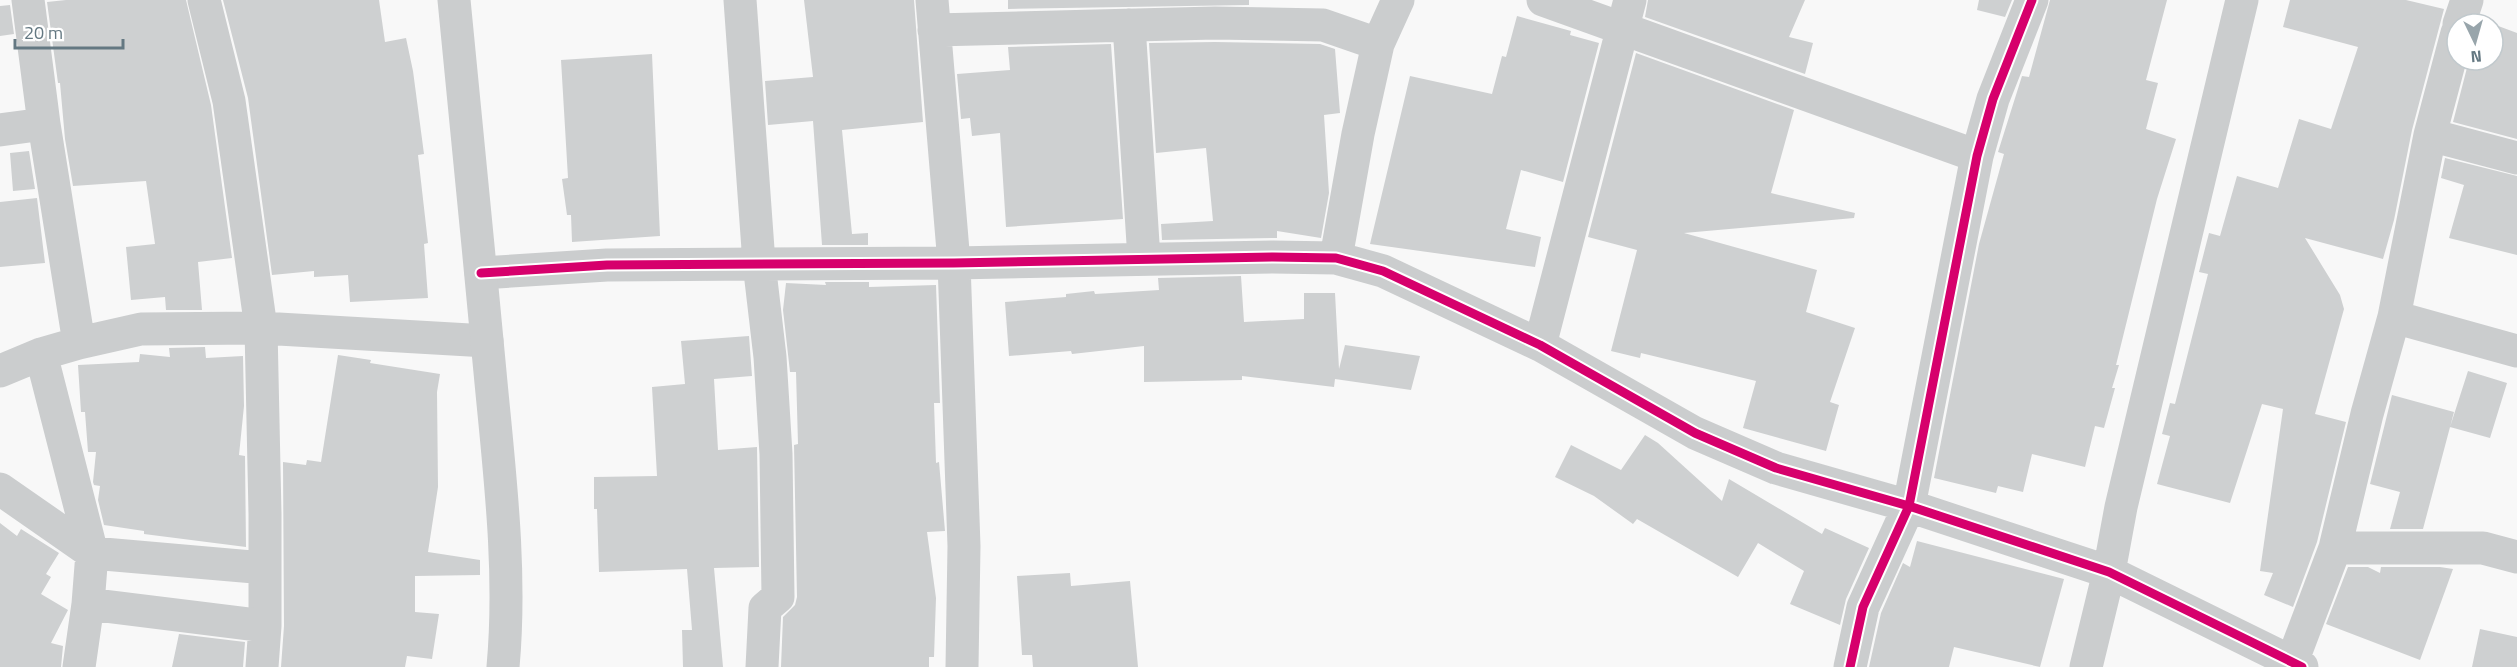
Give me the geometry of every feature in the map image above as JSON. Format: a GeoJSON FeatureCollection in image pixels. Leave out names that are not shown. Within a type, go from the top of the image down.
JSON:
{"type":"FeatureCollection","features":[{"type":"Feature","properties":{"kind":"street"},"geometry":{"type":"LineString","coordinates":[[28,0],[44,124],[78,343]]}},
{"type":"Feature","properties":{"kind":"street"},"geometry":{"type":"LineString","coordinates":[[204,0],[229,101],[261,328],[265,568],[262,667]]}},
{"type":"Feature","properties":{"kind":"street"},"geometry":{"type":"LineString","coordinates":[[454,0],[503,511],[505,641],[503,667]]}},
{"type":"Feature","properties":{"kind":"street"},"geometry":{"type":"LineString","coordinates":[[740,0],[759,263],[770,357],[773,411],[778,597],[765,608],[762,667]]}},
{"type":"Feature","properties":{"kind":"street"},"geometry":{"type":"LineString","coordinates":[[1336,258],[1358,134],[1378,45],[1398,0]]}},
{"type":"Feature","properties":{"kind":"street"},"geometry":{"type":"LineString","coordinates":[[1543,0],[1626,15],[1977,156]]}},
{"type":"Feature","properties":{"kind":"street"},"geometry":{"type":"LineString","coordinates":[[1850,667],[1863,607],[1909,507],[1977,156],[1993,99],[2032,0]]}},
{"type":"Feature","properties":{"kind":"street"},"geometry":{"type":"LineString","coordinates":[[2086,667],[2109,572],[2121,507],[2242,0]]}},
{"type":"Feature","properties":{"kind":"street"},"geometry":{"type":"LineString","coordinates":[[962,667],[964,546],[954,263],[933,15],[1129,25],[1215,23],[1323,26],[1378,45]]}},
{"type":"Feature","properties":{"kind":"street"},"geometry":{"type":"LineString","coordinates":[[1540,345],[1626,15]]}},
{"type":"Feature","properties":{"kind":"street"},"geometry":{"type":"LineString","coordinates":[[1129,25],[1144,260]]}},
{"type":"Feature","properties":{"kind":"street"},"geometry":{"type":"LineString","coordinates":[[481,273],[607,265],[954,263],[1273,256],[1336,258],[1383,271],[1540,345],[1695,433],[1776,468],[1909,507],[2109,572],[2297,664],[2335,548],[2367,414],[2394,317],[2430,135],[2447,72]]}},
{"type":"Feature","properties":{"kind":"street"},"geometry":{"type":"LineString","coordinates":[[0,130],[44,124]]}},
{"type":"Feature","properties":{"kind":"street"},"geometry":{"type":"LineString","coordinates":[[2430,135],[2517,158]]}},
{"type":"Feature","properties":{"kind":"street"},"geometry":{"type":"LineString","coordinates":[[2394,317],[2517,351]]}},
{"type":"Feature","properties":{"kind":"street"},"geometry":{"type":"LineString","coordinates":[[0,371],[41,354],[141,329],[261,328],[487,341]]}},
{"type":"Feature","properties":{"kind":"street"},"geometry":{"type":"LineString","coordinates":[[41,354],[92,553],[88,604],[79,667]]}},
{"type":"Feature","properties":{"kind":"street"},"geometry":{"type":"LineString","coordinates":[[0,489],[92,553],[265,568]]}},
{"type":"Feature","properties":{"kind":"street"},"geometry":{"type":"LineString","coordinates":[[2335,548],[2483,548],[2517,557]]}},
{"type":"Feature","properties":{"kind":"street"},"geometry":{"type":"LineString","coordinates":[[88,604],[265,626]]}},
{"type":"Feature","properties":{"kind":"building"},"geometry":{"type":"Polygon","coordinates":[[[186,0],[211,105],[232,258],[198,262],[202,310],[166,310],[165,297],[131,300],[126,247],[155,244],[146,181],[73,186],[47,2],[186,0]]]}},
{"type":"Feature","properties":{"kind":"building"},"geometry":{"type":"Polygon","coordinates":[[[223,0],[379,0],[385,42],[406,38],[413,71],[424,154],[418,155],[428,243],[424,244],[428,298],[350,302],[348,275],[314,277],[314,271],[272,275],[248,98],[223,0]]]}},
{"type":"Feature","properties":{"kind":"building"},"geometry":{"type":"Polygon","coordinates":[[[804,0],[914,0],[923,122],[842,130],[852,234],[868,233],[868,245],[822,245],[813,121],[768,125],[765,81],[813,77],[804,0]]]}},
{"type":"Feature","properties":{"kind":"building"},"geometry":{"type":"Polygon","coordinates":[[[1008,0],[1249,0],[1249,5],[1008,9],[1008,0]]]}},
{"type":"Feature","properties":{"kind":"building"},"geometry":{"type":"Polygon","coordinates":[[[1648,0],[1805,0],[1789,37],[1813,43],[1805,74],[1645,17],[1648,0]]]}},
{"type":"Feature","properties":{"kind":"building"},"geometry":{"type":"Polygon","coordinates":[[[1979,0],[2012,0],[2005,17],[1977,10],[1979,0]]]}},
{"type":"Feature","properties":{"kind":"building"},"geometry":{"type":"Polygon","coordinates":[[[2050,0],[2167,0],[2146,80],[2158,83],[2146,129],[2176,139],[2157,199],[2116,365],[2119,365],[2112,388],[2115,388],[2104,428],[2095,426],[2085,467],[2032,454],[2023,492],[1998,486],[1996,493],[1934,478],[1979,244],[2004,154],[1998,152],[2022,76],[2029,77],[2050,0]]]}},
{"type":"Feature","properties":{"kind":"building"},"geometry":{"type":"Polygon","coordinates":[[[2290,0],[2406,0],[2444,9],[2412,130],[2394,220],[2383,259],[2305,238],[2340,295],[2344,309],[2315,414],[2346,422],[2317,542],[2293,607],[2264,595],[2273,573],[2260,571],[2283,409],[2262,404],[2230,503],[2157,484],[2170,436],[2162,434],[2170,403],[2175,404],[2208,274],[2199,272],[2209,233],[2220,236],[2237,176],[2278,188],[2299,119],[2331,129],[2358,47],[2283,27],[2290,0]]]}},
{"type":"Feature","properties":{"kind":"building"},"geometry":{"type":"Polygon","coordinates":[[[10,5],[14,34],[0,36],[0,6],[10,5]]]}},
{"type":"Feature","properties":{"kind":"building"},"geometry":{"type":"Polygon","coordinates":[[[1517,16],[1571,31],[1570,35],[1599,43],[1563,182],[1521,170],[1506,229],[1541,237],[1535,267],[1370,244],[1410,76],[1492,94],[1502,56],[1506,57],[1517,16]]]}},
{"type":"Feature","properties":{"kind":"building"},"geometry":{"type":"Polygon","coordinates":[[[2505,28],[2517,33],[2517,139],[2453,122],[2466,72],[2505,72],[2505,28]]]}},
{"type":"Feature","properties":{"kind":"building"},"geometry":{"type":"Polygon","coordinates":[[[1149,43],[1320,44],[1335,49],[1340,113],[1324,115],[1329,193],[1321,238],[1277,231],[1277,238],[1162,240],[1161,224],[1213,221],[1206,148],[1156,153],[1149,43]]]}},
{"type":"Feature","properties":{"kind":"building"},"geometry":{"type":"Polygon","coordinates":[[[1111,44],[1123,219],[1006,227],[1000,133],[972,136],[970,118],[961,119],[957,74],[1010,70],[1008,47],[1111,44]]]}},
{"type":"Feature","properties":{"kind":"building"},"geometry":{"type":"Polygon","coordinates":[[[1636,53],[1794,110],[1771,193],[1855,213],[1854,218],[1684,233],[1817,270],[1806,312],[1855,328],[1830,402],[1839,405],[1826,451],[1743,428],[1756,381],[1641,353],[1640,358],[1611,351],[1637,250],[1588,237],[1636,53]]]}},
{"type":"Feature","properties":{"kind":"building"},"geometry":{"type":"Polygon","coordinates":[[[652,54],[660,236],[572,242],[571,215],[567,215],[562,179],[568,178],[561,60],[652,54]]]}},
{"type":"Feature","properties":{"kind":"building"},"geometry":{"type":"Polygon","coordinates":[[[29,151],[35,189],[13,191],[10,153],[29,151]]]}},
{"type":"Feature","properties":{"kind":"building"},"geometry":{"type":"Polygon","coordinates":[[[2445,158],[2517,176],[2517,255],[2449,238],[2464,185],[2441,178],[2445,158]]]}},
{"type":"Feature","properties":{"kind":"building"},"geometry":{"type":"Polygon","coordinates":[[[37,198],[45,263],[0,267],[0,202],[37,198]]]}},
{"type":"Feature","properties":{"kind":"building"},"geometry":{"type":"Polygon","coordinates":[[[1241,276],[1244,322],[1304,319],[1304,293],[1335,293],[1339,369],[1345,345],[1420,356],[1411,390],[1335,379],[1334,387],[1242,376],[1242,380],[1144,382],[1144,346],[1072,354],[1071,351],[1009,356],[1005,302],[1066,297],[1066,294],[1094,291],[1095,294],[1159,290],[1158,278],[1241,276]]]}},
{"type":"Feature","properties":{"kind":"building"},"geometry":{"type":"Polygon","coordinates":[[[825,282],[869,282],[869,287],[936,285],[940,403],[934,403],[936,463],[939,462],[945,531],[927,532],[936,598],[934,657],[929,657],[929,667],[781,667],[783,617],[795,605],[797,597],[794,445],[798,444],[796,372],[790,372],[783,310],[786,283],[826,285],[825,282]]]}},
{"type":"Feature","properties":{"kind":"building"},"geometry":{"type":"Polygon","coordinates":[[[749,336],[752,376],[714,379],[718,450],[757,447],[759,567],[714,568],[723,667],[683,667],[682,630],[692,630],[687,569],[599,572],[594,477],[657,476],[652,387],[685,384],[681,341],[749,336]]]}},
{"type":"Feature","properties":{"kind":"building"},"geometry":{"type":"Polygon","coordinates":[[[205,347],[206,358],[243,356],[244,406],[239,455],[245,456],[246,547],[144,534],[144,531],[104,525],[98,500],[100,486],[94,485],[93,482],[96,452],[88,452],[85,412],[81,412],[78,365],[139,362],[140,354],[170,357],[169,348],[205,347]]]}},
{"type":"Feature","properties":{"kind":"building"},"geometry":{"type":"Polygon","coordinates":[[[338,355],[371,360],[370,363],[440,374],[437,392],[438,487],[428,552],[480,560],[480,575],[415,576],[415,612],[439,614],[432,659],[407,656],[405,667],[281,667],[284,626],[283,462],[306,465],[307,460],[321,462],[338,355]]]}},
{"type":"Feature","properties":{"kind":"building"},"geometry":{"type":"Polygon","coordinates":[[[2468,371],[2507,383],[2490,438],[2450,427],[2468,371]]]}},
{"type":"Feature","properties":{"kind":"building"},"geometry":{"type":"Polygon","coordinates":[[[2392,395],[2454,412],[2423,529],[2390,529],[2400,492],[2370,484],[2392,395]]]}},
{"type":"Feature","properties":{"kind":"building"},"geometry":{"type":"Polygon","coordinates":[[[1645,435],[1658,443],[1722,501],[1729,479],[1822,534],[1825,528],[1869,548],[1846,599],[1840,625],[1790,604],[1804,571],[1758,543],[1738,577],[1637,519],[1633,524],[1594,496],[1555,477],[1571,445],[1621,470],[1645,435]]]}},
{"type":"Feature","properties":{"kind":"building"},"geometry":{"type":"Polygon","coordinates":[[[0,523],[17,536],[21,529],[59,553],[46,574],[51,577],[41,594],[68,610],[51,643],[63,646],[61,667],[0,667],[0,523]]]}},
{"type":"Feature","properties":{"kind":"building"},"geometry":{"type":"Polygon","coordinates":[[[1917,541],[2064,579],[2040,667],[1954,647],[1949,667],[1869,667],[1881,613],[1903,563],[1910,567],[1917,541]]]}},
{"type":"Feature","properties":{"kind":"building"},"geometry":{"type":"Polygon","coordinates":[[[2348,567],[2368,567],[2380,573],[2381,567],[2453,569],[2420,660],[2326,624],[2348,567]]]}},
{"type":"Feature","properties":{"kind":"building"},"geometry":{"type":"Polygon","coordinates":[[[1070,573],[1071,586],[1130,581],[1138,667],[1033,667],[1032,655],[1022,655],[1017,576],[1070,573]]]}},
{"type":"Feature","properties":{"kind":"building"},"geometry":{"type":"Polygon","coordinates":[[[2480,629],[2517,637],[2517,667],[2472,667],[2480,629]]]}},
{"type":"Feature","properties":{"kind":"building"},"geometry":{"type":"Polygon","coordinates":[[[179,634],[245,642],[243,667],[172,667],[179,634]]]}},
{"type":"Feature","properties":{"kind":"cycle path"},"geometry":{"type":"LineString","coordinates":[[1850,667],[1863,607],[1909,506],[1977,156],[1993,99],[2032,0]]}},
{"type":"Feature","properties":{"kind":"cycle path"},"geometry":{"type":"LineString","coordinates":[[481,273],[607,265],[1336,258],[1383,271],[1540,345],[1695,433],[1776,468],[1909,506],[2109,572],[2302,667]]}}]}
